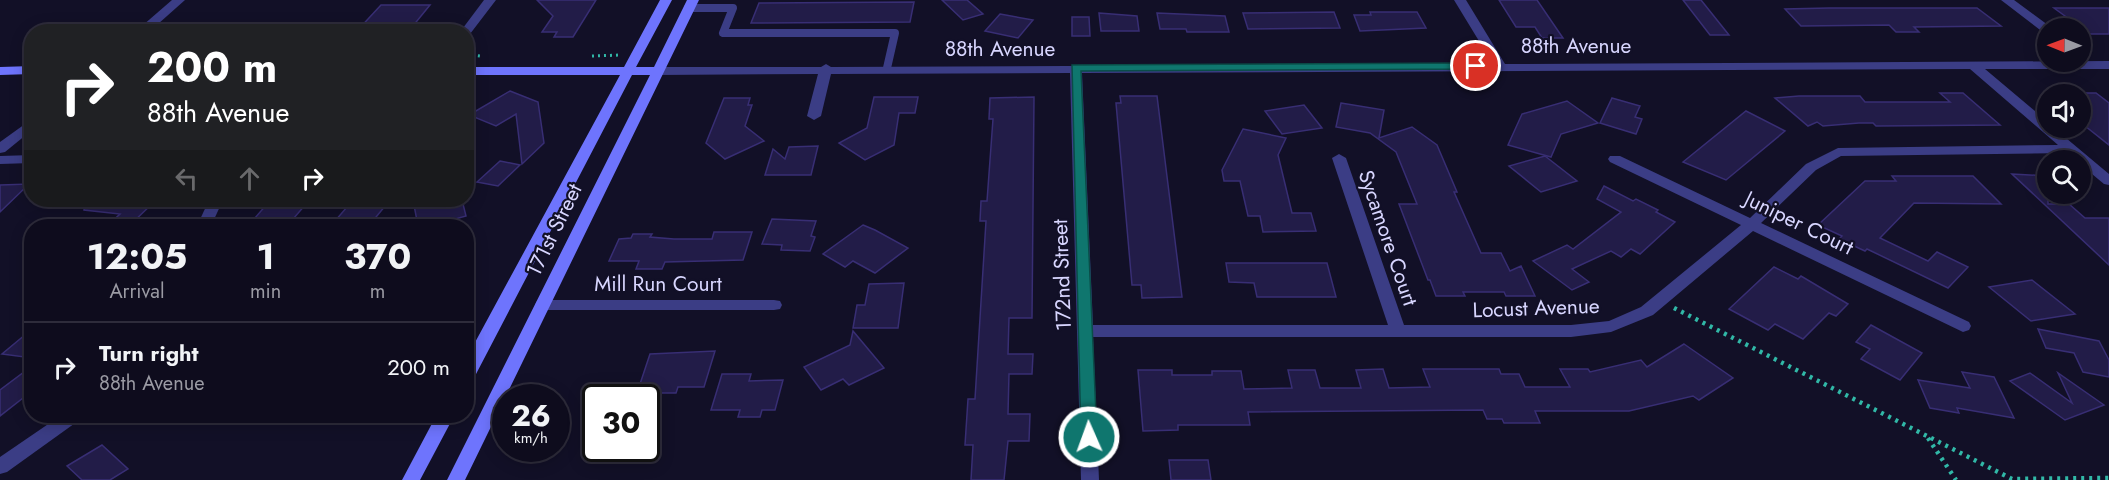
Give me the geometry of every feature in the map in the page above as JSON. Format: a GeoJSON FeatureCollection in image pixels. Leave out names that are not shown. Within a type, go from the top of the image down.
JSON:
{"type":"FeatureCollection","features":[{"type":"Feature","properties":{"kind":"street"},"geometry":{"type":"LineString","coordinates":[[150,24],[179,0]]}},
{"type":"Feature","properties":{"kind":"street"},"geometry":{"type":"LineString","coordinates":[[472,24],[490,0]]}},
{"type":"Feature","properties":{"kind":"street","name":"171st Street"},"geometry":{"type":"LineString","coordinates":[[474,360],[666,0]]}},
{"type":"Feature","properties":{"kind":"street"},"geometry":{"type":"LineString","coordinates":[[1460,0],[1500,66]]}},
{"type":"Feature","properties":{"kind":"street"},"geometry":{"type":"LineString","coordinates":[[2007,0],[2037,23]]}},
{"type":"Feature","properties":{"kind":"street","name":"171st Street"},"geometry":{"type":"LineString","coordinates":[[456,480],[691,4]]}},
{"type":"Feature","properties":{"kind":"street"},"geometry":{"type":"LineString","coordinates":[[1971,64],[2109,181]]}},
{"type":"Feature","properties":{"kind":"street","name":"88th Avenue"},"geometry":{"type":"LineString","coordinates":[[474,71],[2109,65]]}},
{"type":"Feature","properties":{"kind":"street"},"geometry":{"type":"LineString","coordinates":[[814,116],[826,68]]}},
{"type":"Feature","properties":{"kind":"street","name":"172nd Street"},"geometry":{"type":"LineString","coordinates":[[1076,68],[1090,480]]}},
{"type":"Feature","properties":{"kind":"street"},"geometry":{"type":"LineString","coordinates":[[0,71],[24,70]]}},
{"type":"Feature","properties":{"kind":"street"},"geometry":{"type":"LineString","coordinates":[[0,149],[24,130]]}},
{"type":"Feature","properties":{"kind":"street","name":"Locust Avenue"},"geometry":{"type":"LineString","coordinates":[[1085,331],[1571,331],[1611,326],[1647,311],[1752,224],[1811,167],[1838,152],[2070,149]]}},
{"type":"Feature","properties":{"kind":"street","name":"Sycamore Court"},"geometry":{"type":"LineString","coordinates":[[1339,158],[1398,331]]}},
{"type":"Feature","properties":{"kind":"street"},"geometry":{"type":"LineString","coordinates":[[0,160],[24,159]]}},
{"type":"Feature","properties":{"kind":"street","name":"Juniper Court"},"geometry":{"type":"LineString","coordinates":[[1615,159],[1963,326]]}},
{"type":"Feature","properties":{"kind":"street","name":"Mill Run Court"},"geometry":{"type":"LineString","coordinates":[[543,305],[774,305]]}},
{"type":"Feature","properties":{"kind":"street"},"geometry":{"type":"LineString","coordinates":[[0,467],[62,423]]}},
{"type":"Feature","properties":{"kind":"street"},"geometry":{"type":"LineString","coordinates":[[411,480],[441,423]]}},
{"type":"Feature","properties":{"kind":"lane"},"geometry":{"type":"LineString","coordinates":[[691,4],[733,8],[723,33],[895,33],[887,68]]}},
{"type":"Feature","properties":{"kind":"path"},"geometry":{"type":"LineString","coordinates":[[1660,300],[2012,479],[2109,478]]}},
{"type":"Feature","properties":{"kind":"path"},"geometry":{"type":"LineString","coordinates":[[1927,436],[1956,480]]}},
{"type":"Feature","properties":{"kind":"building"},"geometry":{"type":"Polygon","coordinates":[[[537,0],[596,0],[573,37],[554,37],[557,32],[542,32],[553,16],[537,0]]]}},
{"type":"Feature","properties":{"kind":"building"},"geometry":{"type":"Polygon","coordinates":[[[942,0],[967,0],[983,14],[963,20],[942,0]]]}},
{"type":"Feature","properties":{"kind":"building"},"geometry":{"type":"Polygon","coordinates":[[[1499,0],[1537,0],[1563,38],[1542,38],[1535,27],[1516,27],[1499,0]]]}},
{"type":"Feature","properties":{"kind":"building"},"geometry":{"type":"Polygon","coordinates":[[[1683,0],[1701,0],[1729,35],[1710,35],[1683,0]]]}},
{"type":"Feature","properties":{"kind":"building"},"geometry":{"type":"Polygon","coordinates":[[[914,2],[910,22],[751,23],[759,3],[914,2]]]}},
{"type":"Feature","properties":{"kind":"building"},"geometry":{"type":"Polygon","coordinates":[[[381,5],[430,5],[415,24],[363,24],[381,5]]]}},
{"type":"Feature","properties":{"kind":"building"},"geometry":{"type":"Polygon","coordinates":[[[1977,8],[2001,26],[1914,27],[1919,32],[1896,32],[1889,25],[1801,26],[1785,9],[1977,8]]]}},
{"type":"Feature","properties":{"kind":"building"},"geometry":{"type":"Polygon","coordinates":[[[2054,8],[2109,8],[2109,34],[2091,34],[2091,18],[2068,18],[2054,8]]]}},
{"type":"Feature","properties":{"kind":"building"},"geometry":{"type":"Polygon","coordinates":[[[1334,12],[1340,28],[1248,29],[1243,13],[1334,12]]]}},
{"type":"Feature","properties":{"kind":"building"},"geometry":{"type":"Polygon","coordinates":[[[1370,12],[1417,12],[1426,28],[1360,31],[1354,15],[1371,15],[1370,12]]]}},
{"type":"Feature","properties":{"kind":"building"},"geometry":{"type":"Polygon","coordinates":[[[1099,13],[1137,16],[1139,31],[1101,31],[1099,13]]]}},
{"type":"Feature","properties":{"kind":"building"},"geometry":{"type":"Polygon","coordinates":[[[1157,13],[1225,16],[1229,32],[1187,32],[1186,29],[1160,29],[1157,13]]]}},
{"type":"Feature","properties":{"kind":"building"},"geometry":{"type":"Polygon","coordinates":[[[1000,14],[1033,20],[1018,38],[985,31],[1000,14]]]}},
{"type":"Feature","properties":{"kind":"building"},"geometry":{"type":"Polygon","coordinates":[[[1072,17],[1089,17],[1090,36],[1072,36],[1072,17]]]}},
{"type":"Feature","properties":{"kind":"building"},"geometry":{"type":"Polygon","coordinates":[[[510,91],[538,102],[544,143],[522,164],[516,114],[496,126],[474,117],[474,112],[510,91]]]}},
{"type":"Feature","properties":{"kind":"building"},"geometry":{"type":"Polygon","coordinates":[[[1940,93],[1963,93],[2000,125],[1876,126],[1873,123],[1859,123],[1823,126],[1817,122],[1808,126],[1775,98],[1860,96],[1865,102],[1950,102],[1940,93]]]}},
{"type":"Feature","properties":{"kind":"building"},"geometry":{"type":"Polygon","coordinates":[[[2091,93],[2096,93],[2109,103],[2109,145],[2091,131],[2091,93]]]}},
{"type":"Feature","properties":{"kind":"building"},"geometry":{"type":"Polygon","coordinates":[[[1120,96],[1157,96],[1182,297],[1142,298],[1141,285],[1132,285],[1116,103],[1121,103],[1120,96]]]}},
{"type":"Feature","properties":{"kind":"building"},"geometry":{"type":"Polygon","coordinates":[[[874,97],[918,97],[915,113],[899,113],[894,145],[865,160],[839,143],[867,128],[874,97]]]}},
{"type":"Feature","properties":{"kind":"building"},"geometry":{"type":"Polygon","coordinates":[[[1034,97],[1032,318],[1009,318],[1008,354],[1033,354],[1032,374],[1009,374],[1008,414],[1030,414],[1029,441],[1008,441],[1004,480],[971,480],[973,445],[965,445],[968,399],[975,399],[986,221],[980,221],[981,201],[987,201],[993,119],[989,119],[990,98],[1034,97]]]}},
{"type":"Feature","properties":{"kind":"building"},"geometry":{"type":"Polygon","coordinates":[[[724,98],[750,98],[748,105],[752,105],[745,126],[764,141],[725,159],[706,143],[724,98]]]}},
{"type":"Feature","properties":{"kind":"building"},"geometry":{"type":"Polygon","coordinates":[[[1612,98],[1640,106],[1635,117],[1642,119],[1636,134],[1600,123],[1612,98]]]}},
{"type":"Feature","properties":{"kind":"building"},"geometry":{"type":"Polygon","coordinates":[[[1567,101],[1598,123],[1561,134],[1551,157],[1508,145],[1522,114],[1567,101]]]}},
{"type":"Feature","properties":{"kind":"building"},"geometry":{"type":"Polygon","coordinates":[[[1341,103],[1384,110],[1379,138],[1412,127],[1437,145],[1457,192],[1454,192],[1481,253],[1501,253],[1510,271],[1521,266],[1535,296],[1506,296],[1504,292],[1463,292],[1465,296],[1436,296],[1399,204],[1417,204],[1396,152],[1370,133],[1336,127],[1341,103]]]}},
{"type":"Feature","properties":{"kind":"building"},"geometry":{"type":"Polygon","coordinates":[[[1304,105],[1322,128],[1282,134],[1265,111],[1304,105]]]}},
{"type":"Feature","properties":{"kind":"building"},"geometry":{"type":"Polygon","coordinates":[[[1746,111],[1785,131],[1726,180],[1683,162],[1746,111]]]}},
{"type":"Feature","properties":{"kind":"building"},"geometry":{"type":"Polygon","coordinates":[[[1243,129],[1286,138],[1278,155],[1292,213],[1311,213],[1316,231],[1263,232],[1260,216],[1248,216],[1240,181],[1224,181],[1222,170],[1243,129]]]}},
{"type":"Feature","properties":{"kind":"building"},"geometry":{"type":"Polygon","coordinates":[[[818,146],[811,175],[765,175],[773,149],[785,159],[789,147],[818,146]]]}},
{"type":"Feature","properties":{"kind":"building"},"geometry":{"type":"Polygon","coordinates":[[[1545,156],[1577,181],[1541,192],[1509,166],[1545,156]]]}},
{"type":"Feature","properties":{"kind":"building"},"geometry":{"type":"Polygon","coordinates":[[[500,161],[520,165],[498,186],[477,182],[500,161]]]}},
{"type":"Feature","properties":{"kind":"building"},"geometry":{"type":"Polygon","coordinates":[[[2012,174],[2037,175],[2037,197],[2012,174]]]}},
{"type":"Feature","properties":{"kind":"building"},"geometry":{"type":"Polygon","coordinates":[[[1892,176],[1973,176],[2001,204],[1914,203],[1880,238],[1928,261],[1937,252],[1968,267],[1948,288],[1867,249],[1865,251],[1839,239],[1842,236],[1818,225],[1865,181],[1896,181],[1892,176]]]}},
{"type":"Feature","properties":{"kind":"building"},"geometry":{"type":"Polygon","coordinates":[[[24,184],[24,189],[0,212],[0,185],[24,184]]]}},
{"type":"Feature","properties":{"kind":"building"},"geometry":{"type":"Polygon","coordinates":[[[1604,186],[1633,201],[1636,199],[1658,210],[1656,212],[1675,222],[1640,254],[1631,249],[1621,257],[1611,251],[1572,269],[1589,282],[1572,290],[1533,261],[1567,245],[1573,249],[1621,212],[1597,199],[1604,186]]]}},
{"type":"Feature","properties":{"kind":"building"},"geometry":{"type":"Polygon","coordinates":[[[2044,204],[2069,204],[2085,218],[2109,218],[2109,265],[2044,204]]]}},
{"type":"Feature","properties":{"kind":"building"},"geometry":{"type":"Polygon","coordinates":[[[84,207],[149,207],[136,219],[115,219],[120,214],[84,210],[84,207]]]}},
{"type":"Feature","properties":{"kind":"building"},"geometry":{"type":"Polygon","coordinates":[[[264,207],[303,207],[293,219],[254,219],[264,207]]]}},
{"type":"Feature","properties":{"kind":"building"},"geometry":{"type":"Polygon","coordinates":[[[347,207],[384,207],[374,219],[337,219],[347,207]]]}},
{"type":"Feature","properties":{"kind":"building"},"geometry":{"type":"Polygon","coordinates":[[[414,207],[464,207],[466,216],[455,219],[417,219],[414,207]]]}},
{"type":"Feature","properties":{"kind":"building"},"geometry":{"type":"Polygon","coordinates":[[[772,219],[816,221],[811,236],[815,237],[810,251],[781,250],[782,245],[762,244],[772,219]]]}},
{"type":"Feature","properties":{"kind":"building"},"geometry":{"type":"Polygon","coordinates":[[[863,225],[908,248],[875,273],[853,261],[845,267],[823,254],[863,225]]]}},
{"type":"Feature","properties":{"kind":"building"},"geometry":{"type":"Polygon","coordinates":[[[714,232],[752,232],[743,260],[665,262],[662,269],[636,269],[639,261],[609,261],[619,239],[631,238],[633,234],[652,234],[650,237],[674,239],[712,239],[714,232]]]}},
{"type":"Feature","properties":{"kind":"building"},"geometry":{"type":"Polygon","coordinates":[[[1226,263],[1327,263],[1336,297],[1257,297],[1254,283],[1229,282],[1226,263]]]}},
{"type":"Feature","properties":{"kind":"building"},"geometry":{"type":"Polygon","coordinates":[[[1774,267],[1798,279],[1801,276],[1848,304],[1836,316],[1829,313],[1803,339],[1775,324],[1768,330],[1729,309],[1774,267]]]}},
{"type":"Feature","properties":{"kind":"building"},"geometry":{"type":"Polygon","coordinates":[[[2032,280],[2075,314],[2031,321],[1989,287],[2032,280]]]}},
{"type":"Feature","properties":{"kind":"building"},"geometry":{"type":"Polygon","coordinates":[[[904,283],[898,328],[853,328],[857,305],[865,305],[869,284],[904,283]]]}},
{"type":"Feature","properties":{"kind":"building"},"geometry":{"type":"Polygon","coordinates":[[[1871,325],[1922,353],[1900,380],[1861,359],[1870,349],[1856,342],[1871,325]]]}},
{"type":"Feature","properties":{"kind":"building"},"geometry":{"type":"Polygon","coordinates":[[[2038,329],[2099,341],[2109,360],[2109,377],[2083,372],[2074,353],[2046,348],[2038,329]]]}},
{"type":"Feature","properties":{"kind":"building"},"geometry":{"type":"Polygon","coordinates":[[[853,331],[884,368],[849,385],[843,379],[821,390],[804,367],[850,345],[853,331]]]}},
{"type":"Feature","properties":{"kind":"building"},"geometry":{"type":"Polygon","coordinates":[[[24,336],[24,357],[2,354],[24,336]]]}},
{"type":"Feature","properties":{"kind":"building"},"geometry":{"type":"Polygon","coordinates":[[[1684,344],[1733,378],[1699,400],[1693,396],[1629,411],[1535,411],[1540,423],[1504,423],[1502,419],[1487,419],[1483,410],[1248,412],[1250,425],[1178,425],[1178,430],[1143,431],[1138,370],[1172,370],[1172,375],[1212,375],[1212,371],[1241,371],[1244,389],[1292,388],[1288,370],[1315,370],[1320,388],[1361,388],[1356,370],[1383,369],[1389,388],[1430,387],[1423,369],[1499,369],[1501,374],[1519,374],[1525,387],[1570,387],[1560,369],[1588,369],[1590,372],[1641,360],[1647,367],[1684,344]]]}},
{"type":"Feature","properties":{"kind":"building"},"geometry":{"type":"Polygon","coordinates":[[[715,351],[704,387],[678,387],[676,393],[660,393],[660,384],[640,384],[650,354],[715,351]]]}},
{"type":"Feature","properties":{"kind":"building"},"geometry":{"type":"Polygon","coordinates":[[[24,372],[24,397],[0,416],[0,390],[24,372]]]}},
{"type":"Feature","properties":{"kind":"building"},"geometry":{"type":"Polygon","coordinates":[[[1962,372],[1994,377],[2014,418],[1957,408],[1959,413],[1930,408],[1918,380],[1970,388],[1962,372]]]}},
{"type":"Feature","properties":{"kind":"building"},"geometry":{"type":"Polygon","coordinates":[[[2030,373],[2072,403],[2058,373],[2104,405],[2065,420],[2010,381],[2030,373]]]}},
{"type":"Feature","properties":{"kind":"building"},"geometry":{"type":"Polygon","coordinates":[[[722,374],[751,374],[749,381],[783,380],[775,410],[762,410],[760,417],[738,417],[740,410],[711,410],[722,374]]]}},
{"type":"Feature","properties":{"kind":"building"},"geometry":{"type":"Polygon","coordinates":[[[102,445],[128,469],[110,480],[82,480],[67,466],[102,445]]]}},
{"type":"Feature","properties":{"kind":"building"},"geometry":{"type":"Polygon","coordinates":[[[1169,460],[1208,460],[1211,480],[1171,480],[1169,460]]]}},
{"type":"Feature","properties":{"kind":"route"},"geometry":{"type":"LineString","coordinates":[[1089,437],[1076,68],[1476,66]]}}]}
